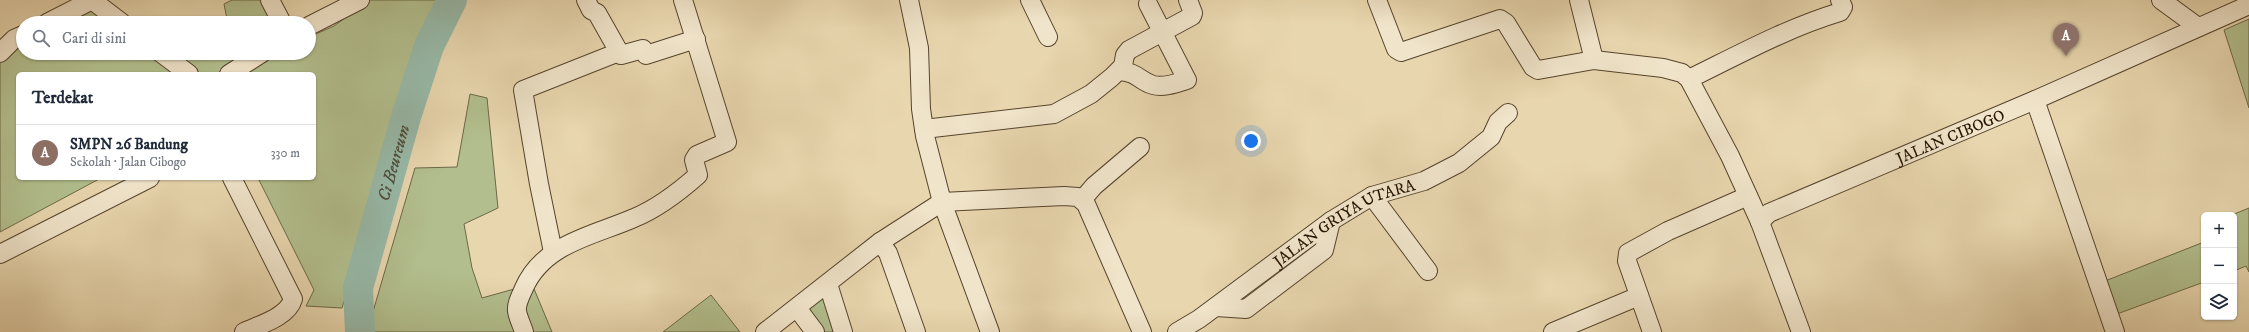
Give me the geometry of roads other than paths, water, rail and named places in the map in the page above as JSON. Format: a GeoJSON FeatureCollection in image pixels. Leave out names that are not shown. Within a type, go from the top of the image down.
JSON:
{"type":"FeatureCollection","features":[{"type":"Feature","properties":{"kind":"street"},"geometry":{"type":"LineString","coordinates":[[53,16],[60,8],[92,0],[113,16]]}},
{"type":"Feature","properties":{"kind":"street"},"geometry":{"type":"LineString","coordinates":[[270,0],[278,16]]}},
{"type":"Feature","properties":{"kind":"street"},"geometry":{"type":"LineString","coordinates":[[316,22],[360,0]]}},
{"type":"Feature","properties":{"kind":"street"},"geometry":{"type":"LineString","coordinates":[[586,0],[591,10],[597,13],[622,56],[643,49],[646,55],[696,39]]}},
{"type":"Feature","properties":{"kind":"street"},"geometry":{"type":"LineString","coordinates":[[524,332],[517,310],[520,296],[538,267],[553,252],[570,243],[635,218],[698,175],[694,160],[698,155],[727,142],[683,0]]}},
{"type":"Feature","properties":{"kind":"street"},"geometry":{"type":"LineString","coordinates":[[908,0],[918,48],[918,79],[924,129],[942,202],[990,332]]}},
{"type":"Feature","properties":{"kind":"street"},"geometry":{"type":"LineString","coordinates":[[1030,0],[1048,37]]}},
{"type":"Feature","properties":{"kind":"street"},"geometry":{"type":"LineString","coordinates":[[924,129],[1054,114],[1091,94],[1119,71],[1125,55],[1129,50],[1192,16],[1193,13],[1188,0]]}},
{"type":"Feature","properties":{"kind":"street"},"geometry":{"type":"LineString","coordinates":[[1377,0],[1398,51],[1402,52],[1500,19],[1506,23],[1533,67],[1538,70],[1594,60],[1664,68],[1682,73],[1689,79],[1730,156],[1760,222],[1801,332]]}},
{"type":"Feature","properties":{"kind":"street"},"geometry":{"type":"LineString","coordinates":[[1579,0],[1594,60]]}},
{"type":"Feature","properties":{"kind":"street"},"geometry":{"type":"LineString","coordinates":[[1689,79],[1818,19],[1840,12],[1843,7],[1840,0]]}},
{"type":"Feature","properties":{"kind":"street"},"geometry":{"type":"LineString","coordinates":[[2161,0],[2198,27]]}},
{"type":"Feature","properties":{"kind":"street"},"geometry":{"type":"LineString","coordinates":[[1119,71],[1135,74],[1153,85],[1166,86],[1187,80],[1148,4]]}},
{"type":"Feature","properties":{"kind":"street","name":"JALAN CIBOGO"},"geometry":{"type":"LineString","coordinates":[[1760,222],[1769,213],[2035,100],[2249,5]]}},
{"type":"Feature","properties":{"kind":"street"},"geometry":{"type":"LineString","coordinates":[[0,53],[16,38]]}},
{"type":"Feature","properties":{"kind":"street"},"geometry":{"type":"LineString","coordinates":[[553,252],[539,184],[523,90],[619,52]]}},
{"type":"Feature","properties":{"kind":"street"},"geometry":{"type":"LineString","coordinates":[[171,60],[186,72]]}},
{"type":"Feature","properties":{"kind":"street"},"geometry":{"type":"LineString","coordinates":[[232,72],[251,60]]}},
{"type":"Feature","properties":{"kind":"street"},"geometry":{"type":"LineString","coordinates":[[2035,100],[2115,332]]}},
{"type":"Feature","properties":{"kind":"street","name":"JALAN GRIYA UTARA"},"geometry":{"type":"LineString","coordinates":[[1177,332],[1216,307],[1330,221],[1372,196],[1424,181],[1459,163],[1491,137],[1498,122],[1508,113]]}},
{"type":"Feature","properties":{"kind":"street"},"geometry":{"type":"LineString","coordinates":[[1082,200],[1094,186],[1140,147]]}},
{"type":"Feature","properties":{"kind":"street"},"geometry":{"type":"LineString","coordinates":[[0,254],[146,180]]}},
{"type":"Feature","properties":{"kind":"street"},"geometry":{"type":"LineString","coordinates":[[233,180],[293,300],[291,307],[284,312],[244,332]]}},
{"type":"Feature","properties":{"kind":"street"},"geometry":{"type":"LineString","coordinates":[[765,332],[880,242],[942,202],[1064,196],[1078,197],[1082,200],[1142,332]]}},
{"type":"Feature","properties":{"kind":"street"},"geometry":{"type":"LineString","coordinates":[[1372,196],[1428,271]]}},
{"type":"Feature","properties":{"kind":"street"},"geometry":{"type":"LineString","coordinates":[[1652,332],[1627,261],[1628,253],[1668,231],[1748,196]]}},
{"type":"Feature","properties":{"kind":"street"},"geometry":{"type":"LineString","coordinates":[[880,242],[888,253],[916,332]]}},
{"type":"Feature","properties":{"kind":"street"},"geometry":{"type":"LineString","coordinates":[[828,284],[843,332]]}},
{"type":"Feature","properties":{"kind":"street"},"geometry":{"type":"LineString","coordinates":[[1553,332],[1639,296]]}},
{"type":"Feature","properties":{"kind":"street"},"geometry":{"type":"LineString","coordinates":[[797,308],[815,332]]}},
{"type":"Feature","properties":{"kind":"waterway","name":"Ci Beureum"},"geometry":{"type":"LineString","coordinates":[[360,332],[358,288],[406,117],[429,46],[452,0]]}},
{"type":"Feature","properties":{"kind":"place","name":"SMPN 26 Bandung"},"geometry":{"type":"Point","coordinates":[2066,56]}}]}
